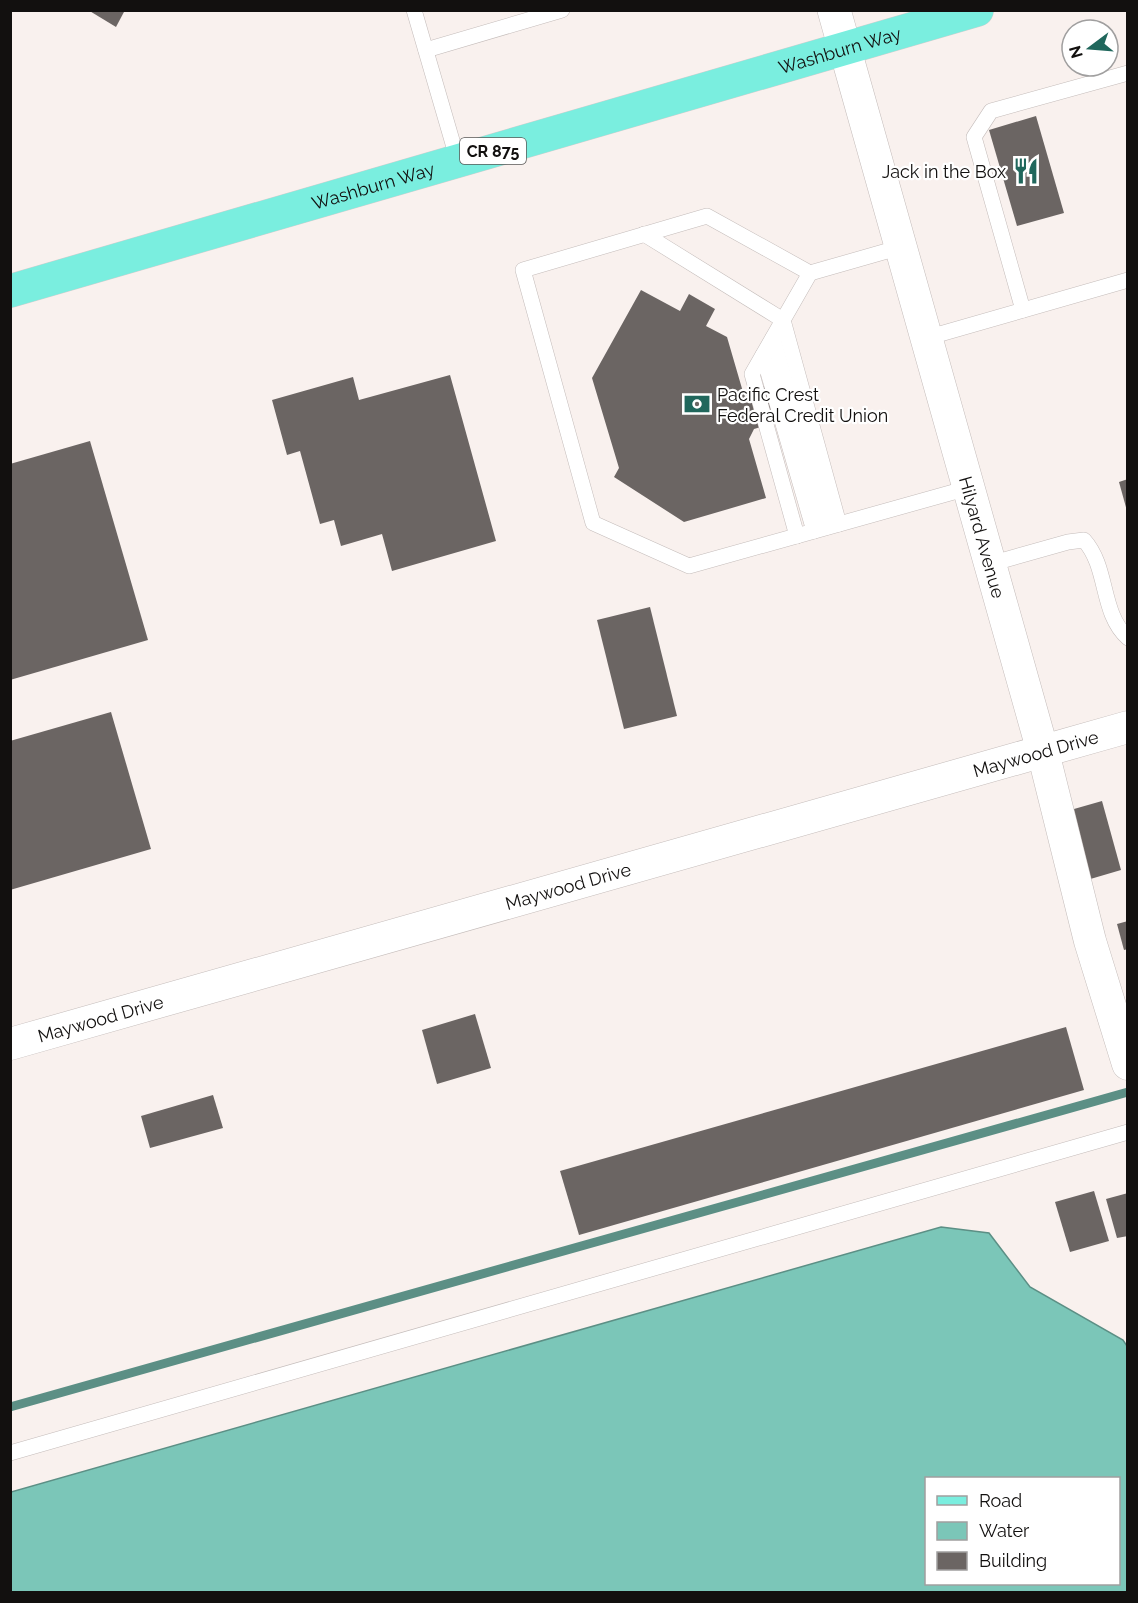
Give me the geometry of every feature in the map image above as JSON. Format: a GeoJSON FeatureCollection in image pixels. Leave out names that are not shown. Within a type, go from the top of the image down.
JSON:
{"type":"FeatureCollection","features":[{"type":"Feature","properties":{"kind":"main road","name":"Hilyard Avenue"},"geometry":{"type":"LineString","coordinates":[[834,10],[845,49]]}},
{"type":"Feature","properties":{"kind":"main road","name":"Washburn Way"},"geometry":{"type":"LineString","coordinates":[[10,291],[976,10]]}},
{"type":"Feature","properties":{"kind":"street","name":"Hilyard Avenue"},"geometry":{"type":"LineString","coordinates":[[845,49],[1043,752],[1090,941],[1128,1064]]}},
{"type":"Feature","properties":{"kind":"street","name":"Maywood Drive"},"geometry":{"type":"LineString","coordinates":[[10,1044],[1128,727]]}},
{"type":"Feature","properties":{"kind":"lane"},"geometry":{"type":"LineString","coordinates":[[414,10],[458,161]]}},
{"type":"Feature","properties":{"kind":"lane"},"geometry":{"type":"LineString","coordinates":[[426,50],[562,10]]}},
{"type":"Feature","properties":{"kind":"lane"},"geometry":{"type":"LineString","coordinates":[[1023,310],[974,137],[991,111],[1128,73]]}},
{"type":"Feature","properties":{"kind":"lane"},"geometry":{"type":"LineString","coordinates":[[810,273],[707,216],[523,270],[593,523],[689,566],[968,488]]}},
{"type":"Feature","properties":{"kind":"lane"},"geometry":{"type":"LineString","coordinates":[[644,234],[783,320],[827,527]]}},
{"type":"Feature","properties":{"kind":"lane"},"geometry":{"type":"LineString","coordinates":[[797,536],[752,374],[810,273],[901,247]]}},
{"type":"Feature","properties":{"kind":"lane"},"geometry":{"type":"LineString","coordinates":[[926,338],[1128,280]]}},
{"type":"Feature","properties":{"kind":"lane"},"geometry":{"type":"LineString","coordinates":[[773,338],[827,527]]}},
{"type":"Feature","properties":{"kind":"lane"},"geometry":{"type":"LineString","coordinates":[[763,355],[827,527]]}},
{"type":"Feature","properties":{"kind":"lane"},"geometry":{"type":"LineString","coordinates":[[990,564],[1068,542],[1084,540],[1094,551],[1115,627],[1128,638]]}},
{"type":"Feature","properties":{"kind":"lane"},"geometry":{"type":"LineString","coordinates":[[10,1453],[1128,1132]]}},
{"type":"Feature","properties":{"kind":"water"},"geometry":{"type":"Polygon","coordinates":[[[941,1227],[989,1233],[1030,1287],[1123,1340],[1127,1346],[1127,1592],[11,1592],[11,1492],[941,1227]]]}},
{"type":"Feature","properties":{"kind":"building"},"geometry":{"type":"Polygon","coordinates":[[[88,10],[125,10],[116,27],[88,10]]]}},
{"type":"Feature","properties":{"kind":"building","name":"Jack in the Box"},"geometry":{"type":"Polygon","coordinates":[[[1036,116],[1064,213],[1017,226],[989,130],[1036,116]]]}},
{"type":"Feature","properties":{"kind":"building","name":"Pacific Crest Federal Credit Union"},"geometry":{"type":"Polygon","coordinates":[[[641,290],[680,311],[689,294],[715,309],[706,326],[727,337],[743,392],[788,379],[798,416],[754,429],[749,439],[766,498],[684,522],[614,477],[619,468],[592,378],[641,290]]]}},
{"type":"Feature","properties":{"kind":"building"},"geometry":{"type":"Polygon","coordinates":[[[450,375],[496,541],[392,571],[382,534],[341,546],[334,520],[320,524],[300,451],[287,455],[272,400],[353,377],[359,400],[450,375]]]}},
{"type":"Feature","properties":{"kind":"building"},"geometry":{"type":"Polygon","coordinates":[[[90,441],[148,640],[10,680],[10,464],[90,441]]]}},
{"type":"Feature","properties":{"kind":"building"},"geometry":{"type":"Polygon","coordinates":[[[1128,479],[1128,511],[1127,511],[1119,482],[1128,479]]]}},
{"type":"Feature","properties":{"kind":"building"},"geometry":{"type":"Polygon","coordinates":[[[650,607],[677,716],[624,729],[597,620],[650,607]]]}},
{"type":"Feature","properties":{"kind":"building"},"geometry":{"type":"Polygon","coordinates":[[[111,712],[151,849],[10,890],[10,741],[111,712]]]}},
{"type":"Feature","properties":{"kind":"building"},"geometry":{"type":"Polygon","coordinates":[[[1102,801],[1121,870],[1087,880],[1067,811],[1102,801]]]}},
{"type":"Feature","properties":{"kind":"building"},"geometry":{"type":"Polygon","coordinates":[[[1128,921],[1128,949],[1124,950],[1117,924],[1128,921]]]}},
{"type":"Feature","properties":{"kind":"building"},"geometry":{"type":"Polygon","coordinates":[[[475,1014],[491,1068],[437,1084],[422,1030],[475,1014]]]}},
{"type":"Feature","properties":{"kind":"building"},"geometry":{"type":"Polygon","coordinates":[[[1066,1027],[1084,1090],[579,1235],[560,1171],[1066,1027]]]}},
{"type":"Feature","properties":{"kind":"building"},"geometry":{"type":"Polygon","coordinates":[[[213,1095],[223,1128],[150,1148],[141,1116],[213,1095]]]}},
{"type":"Feature","properties":{"kind":"building"},"geometry":{"type":"Polygon","coordinates":[[[1094,1191],[1109,1241],[1070,1252],[1055,1202],[1094,1191]]]}},
{"type":"Feature","properties":{"kind":"building"},"geometry":{"type":"Polygon","coordinates":[[[1128,1193],[1128,1236],[1117,1238],[1106,1199],[1128,1193]]]}},
{"type":"Feature","properties":{"kind":"waterway"},"geometry":{"type":"LineString","coordinates":[[10,1407],[1128,1092]]}},
{"type":"Feature","properties":{"kind":"place","name":"Jack in the Box"},"geometry":{"type":"Point","coordinates":[1026,171]}},
{"type":"Feature","properties":{"kind":"place","name":"Pacific Crest Federal Credit Union"},"geometry":{"type":"Point","coordinates":[697,404]}}]}
